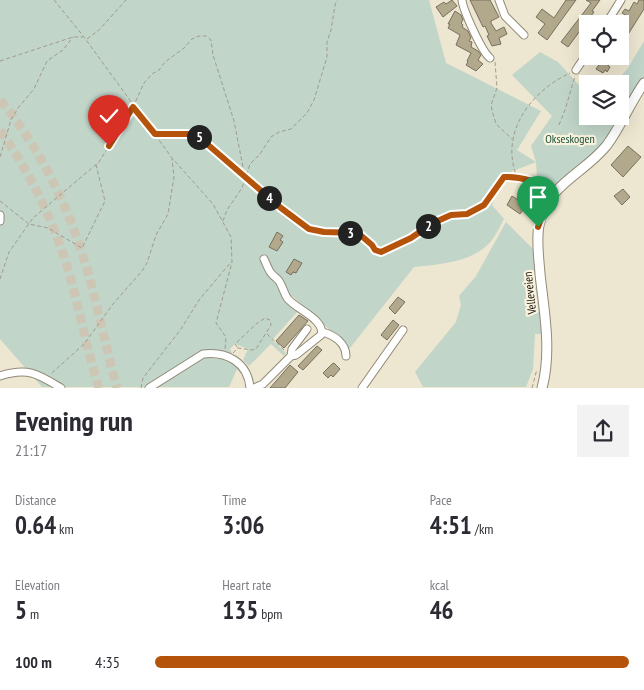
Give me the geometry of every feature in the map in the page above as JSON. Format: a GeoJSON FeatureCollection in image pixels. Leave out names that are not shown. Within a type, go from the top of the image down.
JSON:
{"type":"FeatureCollection","features":[{"type":"Feature","properties":{"kind":"main road","name":"Velleveien"},"geometry":{"type":"LineString","coordinates":[[542,388],[546,373],[547,343],[538,236],[543,212],[553,193],[605,147],[644,83]]}},
{"type":"Feature","properties":{"kind":"street"},"geometry":{"type":"LineString","coordinates":[[462,0],[485,54],[490,58]]}},
{"type":"Feature","properties":{"kind":"street"},"geometry":{"type":"LineString","coordinates":[[499,0],[505,16],[524,35]]}},
{"type":"Feature","properties":{"kind":"street"},"geometry":{"type":"LineString","coordinates":[[612,15],[621,0]]}},
{"type":"Feature","properties":{"kind":"street"},"geometry":{"type":"LineString","coordinates":[[576,70],[579,65]]}},
{"type":"Feature","properties":{"kind":"street"},"geometry":{"type":"LineString","coordinates":[[0,215],[0,221]]}},
{"type":"Feature","properties":{"kind":"street"},"geometry":{"type":"LineString","coordinates":[[254,388],[263,384],[291,356],[296,355],[321,335],[322,332],[321,327],[314,319],[290,301],[284,293],[280,282],[271,274],[264,259]]}},
{"type":"Feature","properties":{"kind":"street"},"geometry":{"type":"LineString","coordinates":[[291,356],[292,349],[307,329]]}},
{"type":"Feature","properties":{"kind":"street"},"geometry":{"type":"LineString","coordinates":[[362,388],[403,330]]}},
{"type":"Feature","properties":{"kind":"street"},"geometry":{"type":"LineString","coordinates":[[322,332],[341,343],[346,349],[346,356]]}},
{"type":"Feature","properties":{"kind":"street"},"geometry":{"type":"LineString","coordinates":[[149,388],[203,354],[212,353],[229,354],[240,364],[247,375],[250,388]]}},
{"type":"Feature","properties":{"kind":"street"},"geometry":{"type":"LineString","coordinates":[[0,376],[11,372],[33,372],[61,388]]}},
{"type":"Feature","properties":{"kind":"path"},"geometry":{"type":"LineString","coordinates":[[54,0],[84,37],[133,107],[172,158],[213,204],[231,237],[232,262],[216,323],[226,337],[229,354],[238,348],[254,350],[266,334],[271,322],[268,318],[265,318],[235,344],[238,348]]}},
{"type":"Feature","properties":{"kind":"path"},"geometry":{"type":"LineString","coordinates":[[86,40],[99,30],[126,0]]}},
{"type":"Feature","properties":{"kind":"path"},"geometry":{"type":"LineString","coordinates":[[223,222],[227,210],[242,188],[250,164],[260,154],[271,136],[291,129],[306,113],[314,100],[327,57],[327,42],[337,0]]}},
{"type":"Feature","properties":{"kind":"path"},"geometry":{"type":"LineString","coordinates":[[0,279],[9,252],[39,212],[96,165],[133,107],[144,83],[165,62],[184,48],[192,39],[199,36],[206,36],[210,40],[234,121],[245,177]]}},
{"type":"Feature","properties":{"kind":"path"},"geometry":{"type":"LineString","coordinates":[[0,61],[73,37],[84,37]]}},
{"type":"Feature","properties":{"kind":"path"},"geometry":{"type":"LineString","coordinates":[[0,157],[18,108],[34,89],[47,61],[64,50],[73,37]]}},
{"type":"Feature","properties":{"kind":"path"},"geometry":{"type":"LineString","coordinates":[[490,58],[496,63],[497,88],[491,105],[493,114],[496,124],[512,139]]}},
{"type":"Feature","properties":{"kind":"path"},"geometry":{"type":"LineString","coordinates":[[517,177],[512,163],[512,139],[517,125],[531,102],[558,79],[576,70]]}},
{"type":"Feature","properties":{"kind":"path"},"geometry":{"type":"LineString","coordinates":[[558,126],[565,110],[576,70]]}},
{"type":"Feature","properties":{"kind":"path"},"geometry":{"type":"LineString","coordinates":[[155,134],[193,134],[199,137],[281,208],[309,229],[324,232],[358,233],[375,250],[381,252],[411,238],[433,223],[451,215],[467,214],[484,205],[504,177],[517,177],[542,186],[553,193]]}},
{"type":"Feature","properties":{"kind":"path"},"geometry":{"type":"LineString","coordinates":[[46,378],[84,344],[113,304],[147,263],[156,235],[168,214],[174,177],[172,158]]}},
{"type":"Feature","properties":{"kind":"path"},"geometry":{"type":"LineString","coordinates":[[0,201],[29,224],[48,228],[82,248],[105,201],[96,165]]}},
{"type":"Feature","properties":{"kind":"path"},"geometry":{"type":"LineString","coordinates":[[141,388],[144,378],[181,329],[199,300],[232,262]]}},
{"type":"Feature","properties":{"kind":"path"},"geometry":{"type":"LineString","coordinates":[[266,334],[291,356]]}},
{"type":"Feature","properties":{"kind":"path"},"geometry":{"type":"LineString","coordinates":[[532,388],[538,362]]}},
{"type":"Feature","properties":{"kind":"green space"},"geometry":{"type":"Polygon","coordinates":[[[0,0],[429,0],[446,63],[541,111],[517,150],[536,162],[503,175],[492,205],[504,219],[487,245],[469,257],[436,265],[414,267],[350,348],[292,296],[285,299],[299,310],[272,340],[286,353],[284,356],[271,344],[249,366],[243,360],[248,349],[235,344],[230,349],[238,367],[229,387],[42,387],[0,339],[0,0]]]}},
{"type":"Feature","properties":{"kind":"green space","name":"Okseskogen"},"geometry":{"type":"Polygon","coordinates":[[[644,41],[644,84],[629,109],[629,75],[622,75],[644,41]]]}},
{"type":"Feature","properties":{"kind":"green space","name":"Okseskogen"},"geometry":{"type":"Polygon","coordinates":[[[540,52],[558,62],[579,85],[579,125],[620,125],[613,136],[560,186],[537,178],[536,162],[531,146],[552,116],[512,75],[540,52]]]}},
{"type":"Feature","properties":{"kind":"green space"},"geometry":{"type":"Polygon","coordinates":[[[506,222],[533,249],[544,306],[546,334],[535,334],[533,369],[526,387],[423,387],[415,372],[456,322],[461,305],[459,296],[476,276],[506,222]]]}},
{"type":"Feature","properties":{"kind":"building"},"geometry":{"type":"Polygon","coordinates":[[[452,0],[457,6],[443,17],[436,7],[452,0]]]}},
{"type":"Feature","properties":{"kind":"building"},"geometry":{"type":"Polygon","coordinates":[[[470,0],[490,0],[499,17],[491,21],[491,23],[496,31],[504,27],[507,34],[499,38],[501,44],[492,46],[485,26],[483,27],[470,0]]]}},
{"type":"Feature","properties":{"kind":"building"},"geometry":{"type":"Polygon","coordinates":[[[566,0],[576,0],[547,40],[538,33],[545,24],[536,17],[542,9],[554,18],[566,0]]]}},
{"type":"Feature","properties":{"kind":"building"},"geometry":{"type":"Polygon","coordinates":[[[586,0],[600,0],[592,11],[594,12],[592,15],[582,15],[591,3],[586,0]]]}},
{"type":"Feature","properties":{"kind":"building"},"geometry":{"type":"Polygon","coordinates":[[[639,0],[644,0],[644,9],[629,33],[629,15],[622,13],[625,9],[629,11],[634,2],[637,4],[639,0]]]}},
{"type":"Feature","properties":{"kind":"building"},"geometry":{"type":"Polygon","coordinates":[[[455,11],[461,15],[463,20],[461,23],[462,27],[468,31],[471,38],[469,41],[472,42],[471,47],[481,55],[478,60],[483,64],[476,71],[466,65],[471,53],[456,45],[460,35],[448,28],[450,24],[448,24],[455,11]]]}},
{"type":"Feature","properties":{"kind":"building"},"geometry":{"type":"Polygon","coordinates":[[[579,19],[579,32],[568,47],[561,42],[579,19]]]}},
{"type":"Feature","properties":{"kind":"building"},"geometry":{"type":"Polygon","coordinates":[[[599,65],[609,65],[610,67],[607,72],[605,70],[603,73],[596,69],[599,65]]]}},
{"type":"Feature","properties":{"kind":"building"},"geometry":{"type":"Polygon","coordinates":[[[628,146],[641,157],[623,177],[611,165],[628,146]]]}},
{"type":"Feature","properties":{"kind":"building"},"geometry":{"type":"Polygon","coordinates":[[[528,185],[537,190],[539,186],[545,190],[535,206],[528,202],[532,197],[530,196],[531,193],[525,190],[528,185]]]}},
{"type":"Feature","properties":{"kind":"building"},"geometry":{"type":"Polygon","coordinates":[[[623,189],[630,197],[622,205],[614,196],[623,189]]]}},
{"type":"Feature","properties":{"kind":"building"},"geometry":{"type":"Polygon","coordinates":[[[512,196],[526,205],[520,214],[507,205],[512,196]]]}},
{"type":"Feature","properties":{"kind":"building"},"geometry":{"type":"Polygon","coordinates":[[[277,232],[283,236],[280,240],[283,242],[277,251],[269,247],[277,232]]]}},
{"type":"Feature","properties":{"kind":"building"},"geometry":{"type":"Polygon","coordinates":[[[294,259],[302,263],[296,273],[293,272],[291,275],[286,272],[294,259]]]}},
{"type":"Feature","properties":{"kind":"building"},"geometry":{"type":"Polygon","coordinates":[[[398,297],[405,302],[395,314],[389,308],[398,297]]]}},
{"type":"Feature","properties":{"kind":"building"},"geometry":{"type":"Polygon","coordinates":[[[299,315],[308,321],[284,348],[276,341],[299,315]]]}},
{"type":"Feature","properties":{"kind":"building"},"geometry":{"type":"Polygon","coordinates":[[[393,320],[399,325],[387,340],[381,335],[393,320]]]}},
{"type":"Feature","properties":{"kind":"building"},"geometry":{"type":"Polygon","coordinates":[[[317,346],[322,350],[303,370],[298,366],[317,346]]]}},
{"type":"Feature","properties":{"kind":"building"},"geometry":{"type":"Polygon","coordinates":[[[334,363],[340,369],[333,377],[331,375],[328,378],[323,373],[334,363]]]}},
{"type":"Feature","properties":{"kind":"building"},"geometry":{"type":"Polygon","coordinates":[[[290,365],[298,372],[285,388],[270,388],[290,365]]]}},
{"type":"Feature","properties":{"kind":"tunnel"},"geometry":{"type":"LineString","coordinates":[[0,100],[41,159],[72,224],[87,269],[117,388]]}},
{"type":"Feature","properties":{"kind":"tunnel"},"geometry":{"type":"LineString","coordinates":[[0,130],[30,179],[47,213],[61,248],[99,388]]}},
{"type":"Feature","properties":{"kind":"route"},"geometry":{"type":"LineString","coordinates":[[109,146],[133,107],[155,134],[193,134],[199,137],[281,208],[309,229],[324,232],[358,233],[375,250],[381,252],[411,238],[433,223],[451,215],[467,214],[484,205],[504,177],[517,177],[536,183],[553,193],[545,206],[538,227]]}}]}
